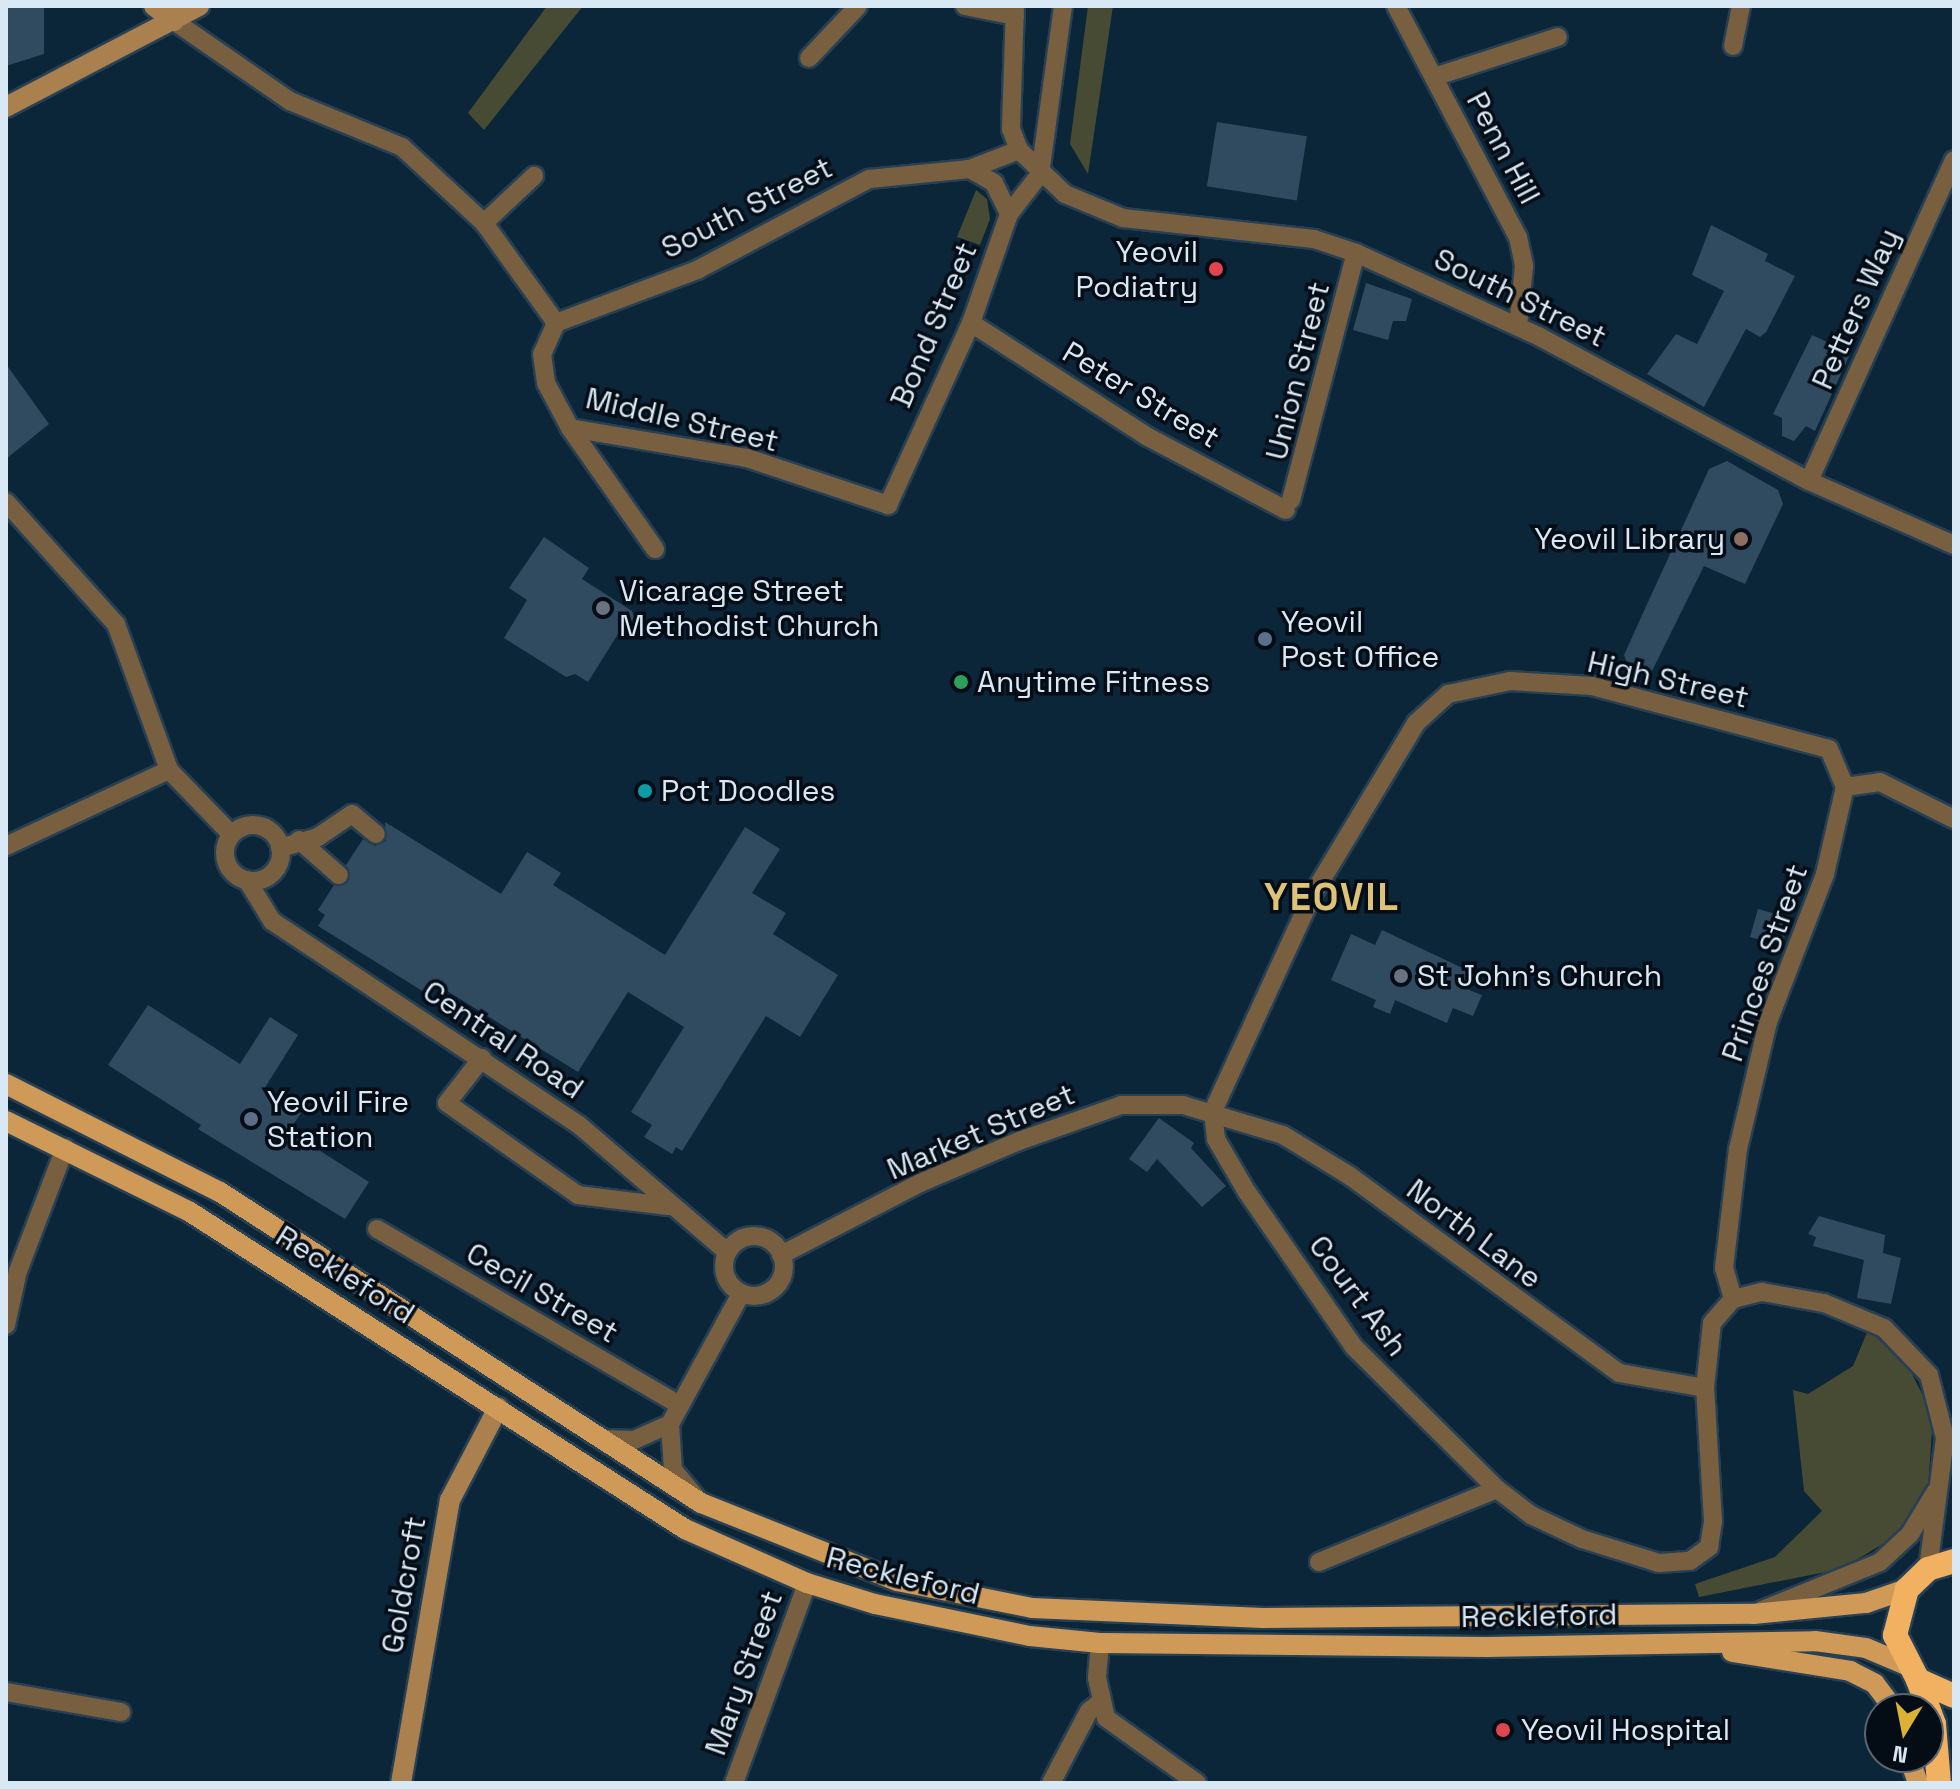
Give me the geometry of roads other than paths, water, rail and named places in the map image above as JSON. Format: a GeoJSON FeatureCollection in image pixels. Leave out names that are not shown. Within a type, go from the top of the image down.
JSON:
{"type":"FeatureCollection","features":[{"type":"Feature","properties":{"kind":"highway"},"geometry":{"type":"LineString","coordinates":[[1939,1783],[1934,1724],[1912,1673],[1895,1619],[1907,1589],[1928,1569],[1954,1561]]}},
{"type":"Feature","properties":{"kind":"highway"},"geometry":{"type":"LineString","coordinates":[[1912,1673],[1954,1696]]}},
{"type":"Feature","properties":{"kind":"main road","name":"Reckleford"},"geometry":{"type":"LineString","coordinates":[[6,1084],[220,1192],[701,1503],[897,1581],[1032,1608],[1263,1618],[1753,1614],[1866,1603],[1907,1589]]}},
{"type":"Feature","properties":{"kind":"main road","name":"Reckleford"},"geometry":{"type":"LineString","coordinates":[[6,1121],[190,1212],[685,1529],[807,1583],[952,1622],[1100,1643],[1848,1643],[1912,1673]]}},
{"type":"Feature","properties":{"kind":"main road"},"geometry":{"type":"LineString","coordinates":[[1682,1645],[1836,1667],[1875,1684],[1882,1693]]}},
{"type":"Feature","properties":{"kind":"street"},"geometry":{"type":"LineString","coordinates":[[154,6],[290,101],[402,147],[484,223],[556,323]]}},
{"type":"Feature","properties":{"kind":"street"},"geometry":{"type":"LineString","coordinates":[[6,107],[199,6]]}},
{"type":"Feature","properties":{"kind":"street"},"geometry":{"type":"LineString","coordinates":[[809,58],[858,6]]}},
{"type":"Feature","properties":{"kind":"street"},"geometry":{"type":"LineString","coordinates":[[965,6],[1015,11],[1007,110],[1019,150]]}},
{"type":"Feature","properties":{"kind":"street"},"geometry":{"type":"LineString","coordinates":[[1040,174],[1063,6]]}},
{"type":"Feature","properties":{"kind":"street","name":"Penn Hill"},"geometry":{"type":"LineString","coordinates":[[1396,6],[1518,237],[1524,266],[1518,326]]}},
{"type":"Feature","properties":{"kind":"street"},"geometry":{"type":"LineString","coordinates":[[1733,46],[1741,6]]}},
{"type":"Feature","properties":{"kind":"street"},"geometry":{"type":"LineString","coordinates":[[1434,77],[1558,37]]}},
{"type":"Feature","properties":{"kind":"street","name":"South Street"},"geometry":{"type":"LineString","coordinates":[[556,323],[697,270],[869,179],[970,169],[1019,150],[1040,174],[1065,194],[1123,218],[1299,237],[1356,253],[1518,326],[1809,481],[1954,545]]}},
{"type":"Feature","properties":{"kind":"street","name":"Petters Way"},"geometry":{"type":"LineString","coordinates":[[1809,481],[1954,160]]}},
{"type":"Feature","properties":{"kind":"street"},"geometry":{"type":"LineString","coordinates":[[970,169],[994,183],[1009,214]]}},
{"type":"Feature","properties":{"kind":"street","name":"Bond Street"},"geometry":{"type":"LineString","coordinates":[[888,505],[971,323],[1009,214],[1040,174]]}},
{"type":"Feature","properties":{"kind":"street"},"geometry":{"type":"LineString","coordinates":[[484,223],[534,176]]}},
{"type":"Feature","properties":{"kind":"street","name":"Union Street"},"geometry":{"type":"LineString","coordinates":[[1288,505],[1356,253]]}},
{"type":"Feature","properties":{"kind":"street","name":"Middle Street"},"geometry":{"type":"LineString","coordinates":[[556,323],[542,354],[546,383],[570,428],[747,458],[888,505]]}},
{"type":"Feature","properties":{"kind":"street","name":"Peter Street"},"geometry":{"type":"LineString","coordinates":[[971,323],[1148,437],[1288,505]]}},
{"type":"Feature","properties":{"kind":"street"},"geometry":{"type":"LineString","coordinates":[[570,428],[655,549]]}},
{"type":"Feature","properties":{"kind":"street"},"geometry":{"type":"LineString","coordinates":[[6,502],[116,624],[149,727],[169,770],[231,834]]}},
{"type":"Feature","properties":{"kind":"street","name":"High Street"},"geometry":{"type":"LineString","coordinates":[[1213,1111],[1313,894],[1416,723],[1439,700],[1475,684],[1592,686],[1829,749],[1845,787]]}},
{"type":"Feature","properties":{"kind":"street"},"geometry":{"type":"LineString","coordinates":[[6,846],[169,770]]}},
{"type":"Feature","properties":{"kind":"street"},"geometry":{"type":"LineString","coordinates":[[1845,787],[1880,782],[1954,819]]}},
{"type":"Feature","properties":{"kind":"street","name":"Princes Street"},"geometry":{"type":"LineString","coordinates":[[1733,1299],[1724,1268],[1738,1149],[1768,1022],[1825,874],[1845,787]]}},
{"type":"Feature","properties":{"kind":"street"},"geometry":{"type":"LineString","coordinates":[[280,848],[299,840],[318,837],[352,814],[376,834]]}},
{"type":"Feature","properties":{"kind":"street"},"geometry":{"type":"LineString","coordinates":[[256,825],[272,832],[280,848],[272,873],[247,880],[226,861],[231,834],[256,825]]}},
{"type":"Feature","properties":{"kind":"street"},"geometry":{"type":"LineString","coordinates":[[299,840],[339,875]]}},
{"type":"Feature","properties":{"kind":"street","name":"Central Road"},"geometry":{"type":"LineString","coordinates":[[247,880],[272,921],[579,1125],[668,1206],[727,1252]]}},
{"type":"Feature","properties":{"kind":"street"},"geometry":{"type":"LineString","coordinates":[[482,1058],[447,1103],[578,1195],[668,1206]]}},
{"type":"Feature","properties":{"kind":"street","name":"Market Street"},"geometry":{"type":"LineString","coordinates":[[781,1255],[961,1163],[1121,1105],[1150,1101],[1213,1111]]}},
{"type":"Feature","properties":{"kind":"street","name":"North Lane"},"geometry":{"type":"LineString","coordinates":[[1213,1111],[1283,1135],[1350,1176],[1619,1373],[1705,1388]]}},
{"type":"Feature","properties":{"kind":"street","name":"Court Ash"},"geometry":{"type":"LineString","coordinates":[[1213,1111],[1216,1139],[1247,1192],[1354,1347],[1497,1489],[1531,1515],[1582,1539],[1659,1563],[1690,1561],[1709,1547],[1713,1521],[1705,1388],[1712,1323],[1733,1299]]}},
{"type":"Feature","properties":{"kind":"street"},"geometry":{"type":"LineString","coordinates":[[6,1325],[18,1271],[65,1148]]}},
{"type":"Feature","properties":{"kind":"street","name":"Cecil Street"},"geometry":{"type":"LineString","coordinates":[[377,1229],[680,1405]]}},
{"type":"Feature","properties":{"kind":"street"},"geometry":{"type":"LineString","coordinates":[[760,1237],[781,1255],[783,1275],[771,1291],[741,1294],[727,1280],[727,1252],[741,1239],[760,1237]]}},
{"type":"Feature","properties":{"kind":"street"},"geometry":{"type":"LineString","coordinates":[[1733,1299],[1762,1292],[1824,1303],[1884,1328],[1911,1349],[1929,1375],[1943,1413],[1943,1480],[1928,1569]]}},
{"type":"Feature","properties":{"kind":"street"},"geometry":{"type":"LineString","coordinates":[[701,1503],[673,1470],[670,1424],[741,1294]]}},
{"type":"Feature","properties":{"kind":"street","name":"Goldcroft"},"geometry":{"type":"LineString","coordinates":[[401,1783],[450,1500],[498,1408]]}},
{"type":"Feature","properties":{"kind":"street"},"geometry":{"type":"LineString","coordinates":[[604,1439],[634,1440],[670,1424]]}},
{"type":"Feature","properties":{"kind":"street","name":"Reckleford"},"geometry":{"type":"LineString","coordinates":[[1753,1614],[1880,1562],[1910,1534],[1943,1480]]}},
{"type":"Feature","properties":{"kind":"street"},"geometry":{"type":"LineString","coordinates":[[1319,1562],[1497,1489]]}},
{"type":"Feature","properties":{"kind":"street","name":"Mary Street"},"geometry":{"type":"LineString","coordinates":[[734,1783],[807,1583]]}},
{"type":"Feature","properties":{"kind":"street"},"geometry":{"type":"LineString","coordinates":[[1100,1643],[1101,1702],[1121,1734],[1197,1783]]}},
{"type":"Feature","properties":{"kind":"street"},"geometry":{"type":"LineString","coordinates":[[6,1692],[121,1712]]}},
{"type":"Feature","properties":{"kind":"street"},"geometry":{"type":"LineString","coordinates":[[1051,1783],[1089,1711],[1101,1702]]}},
{"type":"Feature","properties":{"kind":"place","name":"Yeovil Podiatry"},"geometry":{"type":"Point","coordinates":[1216,269]}},
{"type":"Feature","properties":{"kind":"place","name":"Yeovil Library"},"geometry":{"type":"Point","coordinates":[1741,539]}},
{"type":"Feature","properties":{"kind":"place","name":"Vicarage Street Methodist Church"},"geometry":{"type":"Point","coordinates":[603,608]}},
{"type":"Feature","properties":{"kind":"place","name":"Yeovil Post Office"},"geometry":{"type":"Point","coordinates":[1265,639]}},
{"type":"Feature","properties":{"kind":"place","name":"Anytime Fitness"},"geometry":{"type":"Point","coordinates":[961,682]}},
{"type":"Feature","properties":{"kind":"place","name":"Pot Doodles"},"geometry":{"type":"Point","coordinates":[645,791]}},
{"type":"Feature","properties":{"kind":"place","name":"St John's Church"},"geometry":{"type":"Point","coordinates":[1401,976]}},
{"type":"Feature","properties":{"kind":"place","name":"Yeovil Fire Station"},"geometry":{"type":"Point","coordinates":[251,1119]}},
{"type":"Feature","properties":{"kind":"place","name":"Yeovil Hospital"},"geometry":{"type":"Point","coordinates":[1503,1730]}},
{"type":"Feature","properties":{"kind":"district","name":"YEOVIL"},"geometry":{"type":"Point","coordinates":[1332,898]}}]}
